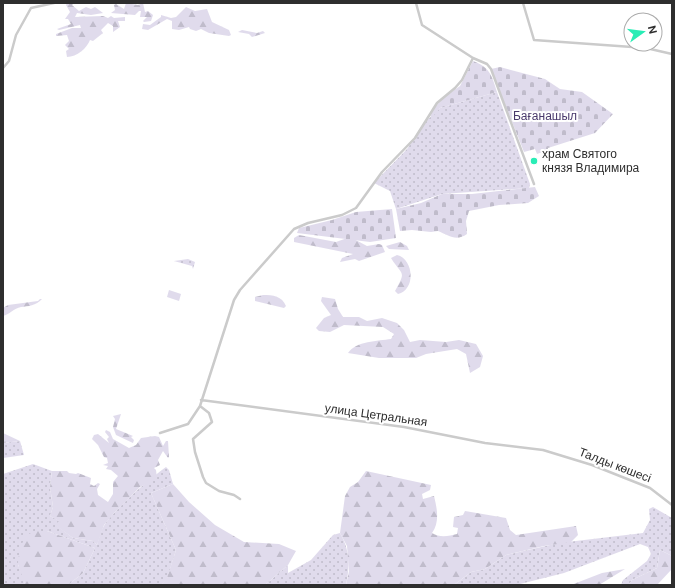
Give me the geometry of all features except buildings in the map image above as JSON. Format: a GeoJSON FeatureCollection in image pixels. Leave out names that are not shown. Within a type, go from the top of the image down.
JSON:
{"type":"FeatureCollection","features":[{"type":"Feature","properties":{"kind":"street"},"geometry":{"type":"LineString","coordinates":[[3,68],[9,61],[16,35],[31,8],[43,4],[54,3]]}},
{"type":"Feature","properties":{"kind":"street"},"geometry":{"type":"LineString","coordinates":[[416,3],[422,25],[473,58],[487,64],[495,77],[534,184]]}},
{"type":"Feature","properties":{"kind":"street"},"geometry":{"type":"LineString","coordinates":[[523,3],[534,40],[646,48],[672,54]]}},
{"type":"Feature","properties":{"kind":"street"},"geometry":{"type":"LineString","coordinates":[[160,433],[188,424],[200,406],[213,368],[226,320],[240,290],[294,229],[308,223],[342,215],[356,208],[382,172],[415,138],[437,103],[462,80],[473,58]]}},
{"type":"Feature","properties":{"kind":"street","name":"улица Цетральная"},"geometry":{"type":"LineString","coordinates":[[202,400],[404,427],[471,441],[547,451]]}},
{"type":"Feature","properties":{"kind":"street"},"geometry":{"type":"LineString","coordinates":[[200,406],[209,413],[212,420],[211,425],[193,439],[195,452],[203,478],[208,484],[218,491],[234,495],[240,499]]}},
{"type":"Feature","properties":{"kind":"street","name":"Талды көшесі"},"geometry":{"type":"LineString","coordinates":[[547,451],[592,465],[650,488],[672,505]]}},
{"type":"Feature","properties":{"kind":"green space"},"geometry":{"type":"Polygon","coordinates":[[[67,3],[74,3],[72,5],[79,11],[86,7],[91,9],[95,7],[103,13],[91,15],[77,13],[75,17],[125,17],[125,21],[118,21],[120,27],[113,32],[113,26],[108,23],[101,30],[103,33],[93,41],[90,40],[81,52],[71,57],[67,57],[66,51],[69,49],[65,45],[69,41],[67,35],[56,36],[56,34],[72,28],[81,28],[80,25],[59,30],[57,29],[71,24],[68,19],[65,19],[70,12],[66,5],[67,3]]]}},
{"type":"Feature","properties":{"kind":"green space"},"geometry":{"type":"Polygon","coordinates":[[[126,3],[138,5],[143,3],[145,12],[148,11],[153,15],[151,21],[143,21],[147,17],[140,17],[141,11],[135,15],[111,13],[115,10],[114,5],[116,4],[124,9],[126,3]]]}},
{"type":"Feature","properties":{"kind":"green space"},"geometry":{"type":"Polygon","coordinates":[[[186,7],[195,11],[207,9],[212,22],[229,30],[231,35],[209,33],[201,29],[196,31],[190,29],[189,27],[179,30],[172,29],[172,21],[167,19],[148,30],[142,29],[143,24],[150,25],[161,17],[161,15],[171,18],[176,17],[186,7]]]}},
{"type":"Feature","properties":{"kind":"green space"},"geometry":{"type":"Polygon","coordinates":[[[242,30],[257,33],[263,31],[265,33],[252,37],[249,34],[238,32],[242,30]]]}},
{"type":"Feature","properties":{"kind":"green space"},"geometry":{"type":"Polygon","coordinates":[[[473,61],[479,63],[487,69],[494,81],[497,92],[440,108],[432,118],[429,114],[444,97],[460,86],[473,61]]]}},
{"type":"Feature","properties":{"kind":"green space","name":"Бағанашыл"},"geometry":{"type":"Polygon","coordinates":[[[500,67],[545,79],[560,89],[582,92],[613,114],[595,133],[548,148],[548,150],[537,154],[535,149],[524,152],[491,69],[500,67]]]}},
{"type":"Feature","properties":{"kind":"green space"},"geometry":{"type":"Polygon","coordinates":[[[497,92],[530,184],[529,188],[442,194],[396,209],[390,191],[374,183],[407,149],[423,124],[440,108],[497,92]]]}},
{"type":"Feature","properties":{"kind":"green space"},"geometry":{"type":"Polygon","coordinates":[[[535,187],[539,196],[528,203],[499,205],[469,211],[466,221],[467,234],[463,236],[456,238],[438,231],[400,231],[396,209],[421,203],[442,194],[472,194],[535,187]]]}},
{"type":"Feature","properties":{"kind":"green space"},"geometry":{"type":"Polygon","coordinates":[[[392,209],[396,238],[370,242],[297,233],[299,228],[332,220],[356,212],[392,209]]]}},
{"type":"Feature","properties":{"kind":"green space"},"geometry":{"type":"Polygon","coordinates":[[[299,235],[336,242],[350,237],[367,246],[382,245],[385,252],[359,261],[355,259],[340,262],[342,258],[353,254],[294,242],[294,238],[299,235]]]}},
{"type":"Feature","properties":{"kind":"green space"},"geometry":{"type":"Polygon","coordinates":[[[400,242],[407,246],[409,250],[389,249],[386,246],[400,242]]]}},
{"type":"Feature","properties":{"kind":"green space"},"geometry":{"type":"Polygon","coordinates":[[[397,255],[407,262],[411,274],[408,287],[398,294],[395,291],[401,280],[402,273],[391,258],[397,255]]]}},
{"type":"Feature","properties":{"kind":"green space"},"geometry":{"type":"Polygon","coordinates":[[[188,259],[195,262],[193,269],[192,266],[174,261],[188,259]]]}},
{"type":"Feature","properties":{"kind":"green space"},"geometry":{"type":"Polygon","coordinates":[[[169,290],[181,294],[179,301],[167,297],[169,290]]]}},
{"type":"Feature","properties":{"kind":"green space"},"geometry":{"type":"Polygon","coordinates":[[[270,295],[280,298],[286,306],[284,308],[255,301],[255,297],[270,295]]]}},
{"type":"Feature","properties":{"kind":"green space"},"geometry":{"type":"Polygon","coordinates":[[[322,297],[335,299],[338,309],[343,317],[359,317],[367,321],[382,318],[397,323],[404,330],[410,342],[420,340],[446,342],[459,340],[476,344],[483,356],[480,367],[470,373],[466,354],[457,349],[426,354],[416,358],[379,358],[348,353],[356,346],[362,344],[391,339],[394,334],[383,327],[344,325],[330,332],[319,331],[316,328],[324,318],[331,315],[321,301],[322,297]]]}},
{"type":"Feature","properties":{"kind":"green space"},"geometry":{"type":"Polygon","coordinates":[[[42,299],[35,304],[18,308],[3,316],[3,308],[8,305],[38,301],[42,299]]]}},
{"type":"Feature","properties":{"kind":"green space"},"geometry":{"type":"Polygon","coordinates":[[[121,414],[116,429],[133,436],[131,437],[134,440],[133,443],[116,435],[113,427],[115,419],[113,416],[121,414]]]}},
{"type":"Feature","properties":{"kind":"green space"},"geometry":{"type":"Polygon","coordinates":[[[106,430],[110,432],[113,439],[129,448],[136,445],[141,438],[155,436],[159,437],[163,446],[166,441],[168,441],[169,457],[168,458],[163,451],[158,460],[160,465],[154,468],[156,470],[157,478],[140,487],[115,512],[104,525],[97,545],[93,541],[73,538],[55,525],[59,521],[50,516],[53,507],[50,487],[52,471],[78,473],[91,478],[90,484],[94,486],[98,483],[100,484],[97,489],[98,495],[108,502],[113,494],[113,482],[118,476],[111,470],[106,469],[108,466],[103,465],[108,463],[107,458],[104,457],[98,445],[92,439],[94,435],[98,434],[109,443],[107,439],[109,437],[105,432],[106,430]]]}},
{"type":"Feature","properties":{"kind":"green space"},"geometry":{"type":"Polygon","coordinates":[[[3,433],[20,441],[3,443],[3,433]]]}},
{"type":"Feature","properties":{"kind":"green space"},"geometry":{"type":"Polygon","coordinates":[[[20,441],[24,455],[3,458],[3,443],[20,441]]]}},
{"type":"Feature","properties":{"kind":"green space"},"geometry":{"type":"Polygon","coordinates":[[[33,464],[52,471],[50,487],[53,507],[50,516],[60,521],[56,525],[73,538],[93,541],[97,545],[102,529],[117,509],[166,467],[169,470],[173,484],[151,493],[176,550],[167,579],[161,585],[68,585],[83,573],[95,548],[47,531],[18,565],[24,578],[25,585],[3,585],[3,474],[33,464]]]}},
{"type":"Feature","properties":{"kind":"green space"},"geometry":{"type":"Polygon","coordinates":[[[366,471],[431,485],[430,490],[422,494],[423,499],[434,496],[437,510],[437,520],[435,529],[432,533],[438,536],[457,534],[458,528],[453,527],[454,517],[463,515],[465,511],[506,518],[510,530],[516,535],[576,526],[578,535],[571,542],[544,546],[506,555],[485,569],[471,572],[454,585],[346,585],[349,571],[347,546],[340,533],[345,496],[350,487],[358,482],[366,471]]]}},
{"type":"Feature","properties":{"kind":"green space"},"geometry":{"type":"Polygon","coordinates":[[[173,484],[189,502],[215,525],[244,542],[279,544],[296,551],[288,565],[265,585],[161,585],[167,578],[176,550],[151,493],[173,484]]]}},
{"type":"Feature","properties":{"kind":"green space"},"geometry":{"type":"Polygon","coordinates":[[[653,507],[672,518],[672,556],[660,550],[657,568],[632,580],[629,585],[621,585],[623,580],[647,561],[651,554],[648,547],[640,544],[564,573],[516,585],[454,585],[471,572],[485,569],[506,555],[559,543],[643,533],[650,520],[649,509],[653,507]]]}},
{"type":"Feature","properties":{"kind":"green space"},"geometry":{"type":"Polygon","coordinates":[[[35,531],[47,531],[95,548],[83,573],[68,585],[25,585],[18,564],[21,546],[25,536],[35,531]]]}},
{"type":"Feature","properties":{"kind":"green space"},"geometry":{"type":"Polygon","coordinates":[[[340,533],[346,546],[348,558],[346,585],[265,585],[288,565],[288,573],[311,560],[333,535],[340,533]]]}},
{"type":"Feature","properties":{"kind":"green space"},"geometry":{"type":"Polygon","coordinates":[[[660,550],[672,556],[672,569],[657,585],[629,585],[632,580],[657,568],[660,550]]]}},
{"type":"Feature","properties":{"kind":"green space"},"geometry":{"type":"Polygon","coordinates":[[[625,569],[599,585],[571,585],[602,573],[625,569]]]}},
{"type":"Feature","properties":{"kind":"place","name":"храм Святого князя Владимира"},"geometry":{"type":"Point","coordinates":[534,161]}}]}
